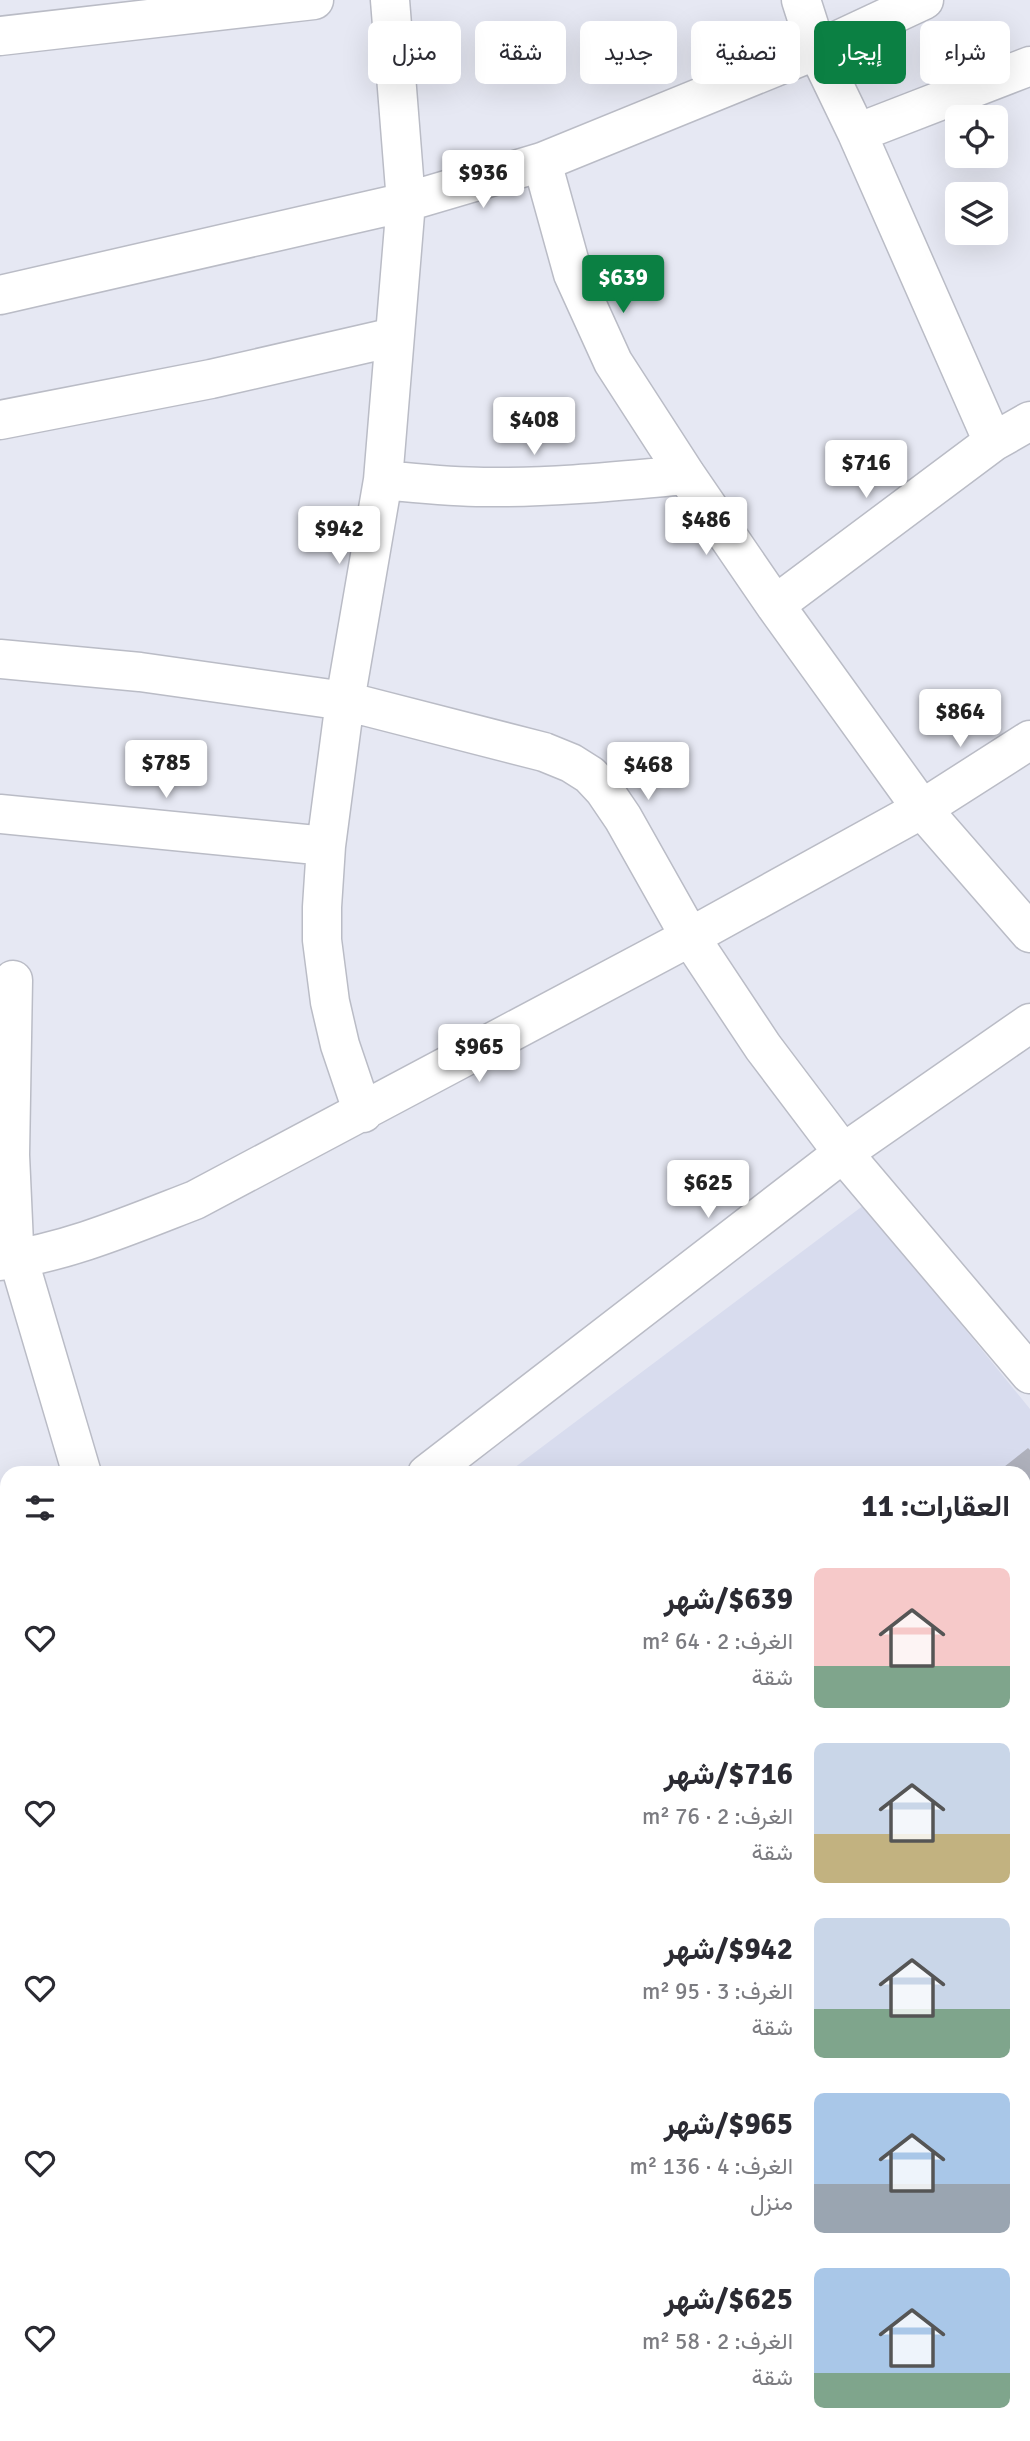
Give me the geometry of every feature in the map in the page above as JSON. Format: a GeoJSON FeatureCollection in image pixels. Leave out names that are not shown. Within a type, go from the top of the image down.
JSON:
{"type":"FeatureCollection","features":[{"type":"Feature","properties":{"kind":"street"},"geometry":{"type":"LineString","coordinates":[[0,36],[138,11],[314,0]]}},
{"type":"Feature","properties":{"kind":"street"},"geometry":{"type":"LineString","coordinates":[[363,1113],[340,1045],[324,966],[322,907],[326,846],[345,701],[383,480],[406,202],[390,0]]}},
{"type":"Feature","properties":{"kind":"street"},"geometry":{"type":"LineString","coordinates":[[801,0],[814,41]]}},
{"type":"Feature","properties":{"kind":"street"},"geometry":{"type":"LineString","coordinates":[[879,21],[924,0]]}},
{"type":"Feature","properties":{"kind":"street"},"geometry":{"type":"LineString","coordinates":[[0,295],[406,202],[542,162],[814,51]]}},
{"type":"Feature","properties":{"kind":"street"},"geometry":{"type":"LineString","coordinates":[[857,134],[1030,66]]}},
{"type":"Feature","properties":{"kind":"street"},"geometry":{"type":"LineString","coordinates":[[833,84],[993,442]]}},
{"type":"Feature","properties":{"kind":"street"},"geometry":{"type":"LineString","coordinates":[[542,162],[573,274],[613,362],[775,605],[922,809],[1030,933]]}},
{"type":"Feature","properties":{"kind":"street"},"geometry":{"type":"LineString","coordinates":[[0,421],[211,379],[394,337]]}},
{"type":"Feature","properties":{"kind":"street"},"geometry":{"type":"LineString","coordinates":[[775,605],[993,442],[1030,421]]}},
{"type":"Feature","properties":{"kind":"street"},"geometry":{"type":"LineString","coordinates":[[383,480],[482,487],[526,487],[686,475]]}},
{"type":"Feature","properties":{"kind":"street"},"geometry":{"type":"LineString","coordinates":[[0,659],[140,673],[345,701],[544,752],[571,763],[590,775],[623,818],[690,937],[763,1046],[843,1153],[1030,1374]]}},
{"type":"Feature","properties":{"kind":"street"},"geometry":{"type":"LineString","coordinates":[[9,1260],[109,1233],[195,1200],[690,937],[922,809],[1030,740]]}},
{"type":"Feature","properties":{"kind":"street"},"geometry":{"type":"LineString","coordinates":[[0,814],[326,846]]}},
{"type":"Feature","properties":{"kind":"street"},"geometry":{"type":"LineString","coordinates":[[13,980],[10,1192],[13,1236],[9,1260],[79,1466]]}},
{"type":"Feature","properties":{"kind":"street"},"geometry":{"type":"LineString","coordinates":[[437,1466],[843,1153],[1030,1023]]}},
{"type":"Feature","properties":{"kind":"shaded area"},"geometry":{"type":"Polygon","coordinates":[[[864,1205],[1030,1409],[1030,1466],[517,1466],[864,1205]]]}},
{"type":"Feature","properties":{"kind":"building"},"geometry":{"type":"Polygon","coordinates":[[[1028,1448],[1030,1450],[1030,1466],[1005,1466],[1028,1448]]]}}]}
